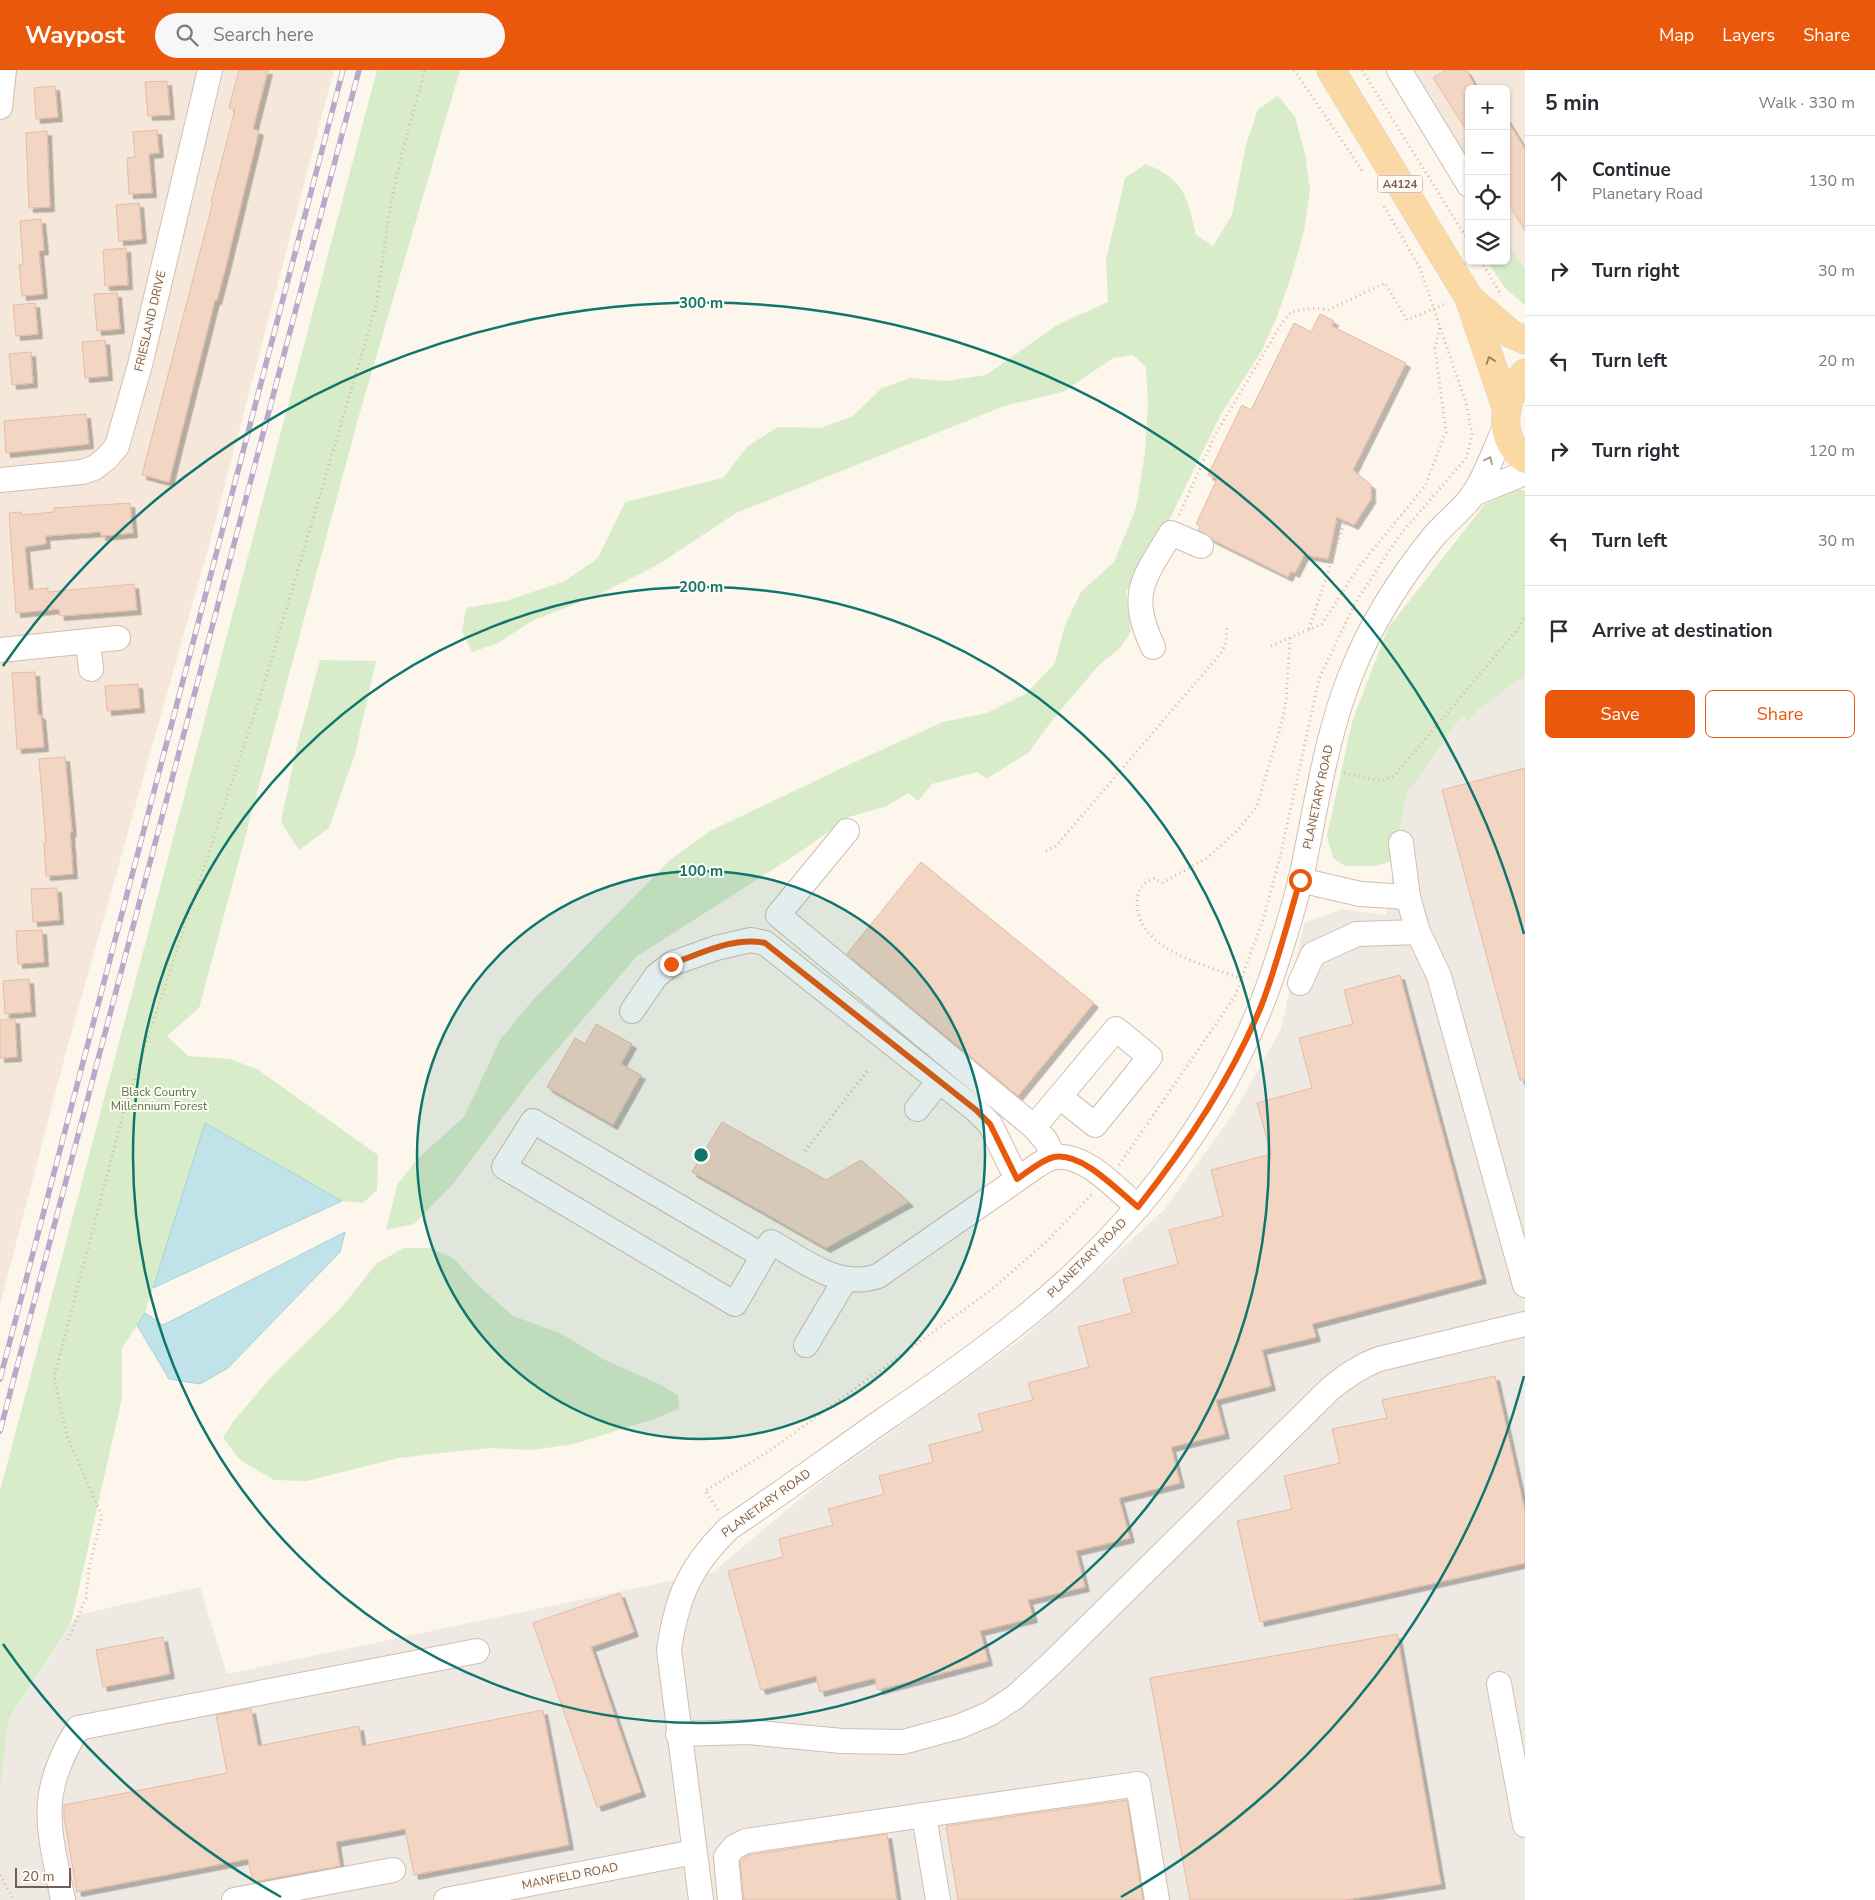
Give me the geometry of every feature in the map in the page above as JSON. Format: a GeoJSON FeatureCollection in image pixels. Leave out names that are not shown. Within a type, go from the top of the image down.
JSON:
{"type":"FeatureCollection","features":[{"type":"Feature","properties":{"kind":"main road","name":"A4124"},"geometry":{"type":"LineString","coordinates":[[1331,70],[1469,298],[1506,416]]}},
{"type":"Feature","properties":{"kind":"main road","name":"A4124"},"geometry":{"type":"LineString","coordinates":[[1469,298],[1512,334],[1525,340]]}},
{"type":"Feature","properties":{"kind":"main road"},"geometry":{"type":"LineString","coordinates":[[1525,373],[1513,388],[1506,416],[1510,440],[1525,459]]}},
{"type":"Feature","properties":{"kind":"street"},"geometry":{"type":"LineString","coordinates":[[0,107],[4,70]]}},
{"type":"Feature","properties":{"kind":"street","name":"FRIESLAND DRIVE"},"geometry":{"type":"LineString","coordinates":[[0,480],[82,472],[94,468],[107,458],[117,446],[140,365],[210,70]]}},
{"type":"Feature","properties":{"kind":"street"},"geometry":{"type":"LineString","coordinates":[[1404,72],[1421,106],[1465,178]]}},
{"type":"Feature","properties":{"kind":"street","name":"PLANETARY ROAD"},"geometry":{"type":"LineString","coordinates":[[701,1900],[678,1734],[669,1650],[674,1615],[684,1588],[697,1564],[713,1543],[729,1528],[936,1384],[1028,1314],[1067,1280],[1138,1207],[1174,1162],[1206,1113],[1245,1041],[1271,977],[1300,880],[1323,768],[1339,709],[1373,624],[1414,561],[1448,520],[1473,494],[1506,416]]}},
{"type":"Feature","properties":{"kind":"street","name":"PLANETARY ROAD"},"geometry":{"type":"LineString","coordinates":[[1473,494],[1525,473]]}},
{"type":"Feature","properties":{"kind":"street"},"geometry":{"type":"LineString","coordinates":[[1153,647],[1142,621],[1140,596],[1147,572],[1171,533],[1201,546]]}},
{"type":"Feature","properties":{"kind":"street"},"geometry":{"type":"LineString","coordinates":[[0,650],[118,638]]}},
{"type":"Feature","properties":{"kind":"street"},"geometry":{"type":"LineString","coordinates":[[88,641],[91,669]]}},
{"type":"Feature","properties":{"kind":"street"},"geometry":{"type":"LineString","coordinates":[[847,831],[778,915],[1034,1127],[1046,1141],[1054,1157]]}},
{"type":"Feature","properties":{"kind":"street"},"geometry":{"type":"LineString","coordinates":[[1401,843],[1408,896],[1418,932],[1439,976],[1525,1284]]}},
{"type":"Feature","properties":{"kind":"street"},"geometry":{"type":"LineString","coordinates":[[1300,880],[1360,894],[1408,896]]}},
{"type":"Feature","properties":{"kind":"street"},"geometry":{"type":"LineString","coordinates":[[1300,983],[1313,954],[1357,934],[1418,932]]}},
{"type":"Feature","properties":{"kind":"street"},"geometry":{"type":"LineString","coordinates":[[632,1011],[656,976],[671,964],[716,948],[750,940],[765,943],[976,1110],[990,1124],[1017,1179]]}},
{"type":"Feature","properties":{"kind":"street"},"geometry":{"type":"LineString","coordinates":[[917,1110],[939,1080]]}},
{"type":"Feature","properties":{"kind":"street"},"geometry":{"type":"LineString","coordinates":[[1034,1127],[1060,1098]]}},
{"type":"Feature","properties":{"kind":"street"},"geometry":{"type":"LineString","coordinates":[[763,1256],[533,1121],[504,1167],[735,1304],[763,1256],[771,1242],[829,1275],[845,1280],[868,1280],[878,1276],[1017,1179],[1054,1157],[1076,1160],[1089,1167],[1138,1207]]}},
{"type":"Feature","properties":{"kind":"street"},"geometry":{"type":"LineString","coordinates":[[806,1345],[845,1280]]}},
{"type":"Feature","properties":{"kind":"street"},"geometry":{"type":"LineString","coordinates":[[678,1734],[748,1732],[842,1742],[902,1742],[958,1727],[989,1714],[1015,1697],[1052,1663],[1330,1388],[1348,1374],[1364,1364],[1379,1359],[1525,1324]]}},
{"type":"Feature","properties":{"kind":"street"},"geometry":{"type":"LineString","coordinates":[[63,1900],[49,1825],[49,1798],[56,1770],[78,1728],[477,1651]]}},
{"type":"Feature","properties":{"kind":"street"},"geometry":{"type":"LineString","coordinates":[[1499,1684],[1525,1825]]}},
{"type":"Feature","properties":{"kind":"street"},"geometry":{"type":"LineString","coordinates":[[730,1900],[726,1857],[734,1846],[746,1841],[1138,1784],[1157,1900]]}},
{"type":"Feature","properties":{"kind":"street"},"geometry":{"type":"LineString","coordinates":[[924,1815],[938,1900]]}},
{"type":"Feature","properties":{"kind":"street","name":"MANFIELD ROAD"},"geometry":{"type":"LineString","coordinates":[[446,1900],[694,1852]]}},
{"type":"Feature","properties":{"kind":"street"},"geometry":{"type":"LineString","coordinates":[[234,1900],[393,1870]]}},
{"type":"Feature","properties":{"kind":"path"},"geometry":{"type":"LineString","coordinates":[[68,1640],[86,1598],[89,1568],[102,1516],[67,1436],[54,1377],[124,1111],[261,694],[376,306],[390,208],[402,153],[426,70]]}},
{"type":"Feature","properties":{"kind":"path"},"geometry":{"type":"LineString","coordinates":[[1294,70],[1368,179]]}},
{"type":"Feature","properties":{"kind":"path"},"geometry":{"type":"LineString","coordinates":[[1362,70],[1465,236]]}},
{"type":"Feature","properties":{"kind":"path"},"geometry":{"type":"LineString","coordinates":[[1300,762],[1319,679],[1355,603],[1399,536],[1467,457],[1472,434],[1466,403],[1420,268],[1382,203]]}},
{"type":"Feature","properties":{"kind":"path"},"geometry":{"type":"LineString","coordinates":[[1484,265],[1506,300]]}},
{"type":"Feature","properties":{"kind":"path"},"geometry":{"type":"LineString","coordinates":[[1171,533],[1215,435],[1282,323],[1292,312],[1316,308],[1328,310],[1385,283],[1407,320],[1434,310]]}},
{"type":"Feature","properties":{"kind":"path"},"geometry":{"type":"LineString","coordinates":[[1271,646],[1322,624],[1358,568],[1425,486],[1446,432],[1435,348],[1440,326]]}},
{"type":"Feature","properties":{"kind":"path"},"geometry":{"type":"LineString","coordinates":[[1308,630],[1345,521]]}},
{"type":"Feature","properties":{"kind":"path"},"geometry":{"type":"LineString","coordinates":[[1323,768],[1371,780],[1382,781],[1394,776],[1518,628],[1525,616]]}},
{"type":"Feature","properties":{"kind":"path"},"geometry":{"type":"LineString","coordinates":[[1046,851],[1056,846],[1220,653],[1226,643],[1228,626]]}},
{"type":"Feature","properties":{"kind":"path"},"geometry":{"type":"LineString","coordinates":[[1242,979],[1176,954],[1159,944],[1142,922],[1137,905],[1137,896],[1146,882],[1155,878],[1162,883],[1207,858],[1238,830],[1255,810],[1282,722],[1286,701],[1290,637]]}},
{"type":"Feature","properties":{"kind":"path"},"geometry":{"type":"LineString","coordinates":[[805,1151],[868,1070]]}},
{"type":"Feature","properties":{"kind":"path"},"geometry":{"type":"LineString","coordinates":[[0,1875],[14,1900]]}},
{"type":"Feature","properties":{"kind":"shaded area"},"geometry":{"type":"Polygon","coordinates":[[[0,70],[334,70],[209,545],[66,1052],[0,1305],[0,70]]]}},
{"type":"Feature","properties":{"kind":"shaded area"},"geometry":{"type":"Polygon","coordinates":[[[1387,70],[1525,70],[1525,276],[1510,263],[1510,85],[1465,85],[1465,196],[1387,70]]]}},
{"type":"Feature","properties":{"kind":"shaded area"},"geometry":{"type":"Polygon","coordinates":[[[1525,630],[1525,1900],[0,1900],[0,1734],[77,1615],[200,1587],[227,1674],[713,1572],[815,1486],[1022,1339],[1164,1210],[1235,1111],[1281,1029],[1304,923],[1342,909],[1386,915],[1406,795],[1525,630]]]}},
{"type":"Feature","properties":{"kind":"green space","name":"Black Country Millennium Forest"},"geometry":{"type":"Polygon","coordinates":[[[377,70],[460,70],[360,412],[199,1008],[167,1036],[188,1056],[230,1059],[257,1069],[378,1155],[377,1190],[363,1203],[342,1201],[205,1124],[145,1313],[122,1348],[122,1398],[71,1623],[8,1721],[0,1791],[0,1491],[377,70]]]}},
{"type":"Feature","properties":{"kind":"green space"},"geometry":{"type":"Polygon","coordinates":[[[1278,96],[1295,117],[1305,154],[1310,189],[1304,231],[1292,274],[1276,319],[1261,352],[1221,414],[1155,549],[1126,592],[1131,631],[1120,648],[1099,665],[1053,719],[1029,752],[986,779],[978,772],[932,784],[918,801],[908,793],[887,806],[849,817],[800,852],[636,957],[526,1086],[453,1184],[414,1224],[386,1230],[397,1185],[417,1159],[464,1117],[500,1040],[532,1001],[670,860],[710,831],[857,761],[943,722],[987,713],[1027,693],[1055,663],[1065,625],[1081,592],[1114,562],[1136,508],[1145,453],[1148,404],[1146,367],[1133,355],[1113,358],[1063,392],[1007,405],[736,513],[659,564],[598,595],[534,620],[498,643],[472,652],[462,631],[466,608],[506,601],[565,581],[598,558],[625,502],[723,478],[748,446],[778,427],[821,428],[853,416],[882,388],[911,378],[946,381],[986,375],[1057,325],[1108,302],[1106,260],[1125,178],[1146,164],[1169,176],[1177,183],[1187,200],[1196,235],[1213,246],[1232,215],[1246,145],[1258,109],[1278,96]]]}},
{"type":"Feature","properties":{"kind":"green space"},"geometry":{"type":"Polygon","coordinates":[[[1510,248],[1525,270],[1525,305],[1505,288],[1490,265],[1510,265],[1510,248]]]}},
{"type":"Feature","properties":{"kind":"green space"},"geometry":{"type":"Polygon","coordinates":[[[1516,490],[1525,490],[1525,676],[1483,705],[1468,721],[1463,715],[1406,795],[1395,860],[1375,866],[1345,866],[1333,858],[1327,836],[1352,722],[1388,628],[1485,504],[1516,490]]]}},
{"type":"Feature","properties":{"kind":"green space"},"geometry":{"type":"Polygon","coordinates":[[[320,660],[376,661],[355,754],[329,828],[299,850],[281,822],[296,750],[320,660]]]}},
{"type":"Feature","properties":{"kind":"green space"},"geometry":{"type":"Polygon","coordinates":[[[404,1248],[430,1248],[453,1258],[479,1286],[513,1316],[560,1333],[605,1360],[659,1384],[678,1395],[679,1409],[651,1420],[574,1444],[533,1450],[492,1448],[399,1458],[307,1481],[274,1480],[240,1460],[223,1438],[232,1423],[271,1377],[341,1308],[377,1263],[404,1248]]]}},
{"type":"Feature","properties":{"kind":"water"},"geometry":{"type":"Polygon","coordinates":[[[205,1123],[342,1201],[153,1288],[205,1123]]]}},
{"type":"Feature","properties":{"kind":"water"},"geometry":{"type":"Polygon","coordinates":[[[345,1232],[340,1252],[228,1368],[200,1384],[169,1379],[137,1325],[145,1313],[163,1325],[345,1232]]]}},
{"type":"Feature","properties":{"kind":"building"},"geometry":{"type":"Polygon","coordinates":[[[239,70],[268,70],[253,129],[259,131],[226,266],[217,300],[215,300],[169,482],[142,475],[213,202],[211,202],[235,110],[229,108],[239,70]]]}},
{"type":"Feature","properties":{"kind":"building"},"geometry":{"type":"Polygon","coordinates":[[[1446,70],[1466,70],[1475,85],[1465,85],[1465,128],[1433,78],[1446,70]]]}},
{"type":"Feature","properties":{"kind":"building"},"geometry":{"type":"Polygon","coordinates":[[[167,81],[170,115],[148,116],[145,82],[167,81]]]}},
{"type":"Feature","properties":{"kind":"building"},"geometry":{"type":"Polygon","coordinates":[[[55,86],[58,117],[36,119],[34,88],[55,86]]]}},
{"type":"Feature","properties":{"kind":"building"},"geometry":{"type":"Polygon","coordinates":[[[1510,125],[1525,149],[1525,231],[1510,206],[1510,125]]]}},
{"type":"Feature","properties":{"kind":"building"},"geometry":{"type":"Polygon","coordinates":[[[157,130],[159,153],[149,154],[152,193],[129,194],[127,158],[135,157],[133,132],[157,130]]]}},
{"type":"Feature","properties":{"kind":"building"},"geometry":{"type":"Polygon","coordinates":[[[47,131],[50,207],[29,208],[26,133],[47,131]]]}},
{"type":"Feature","properties":{"kind":"building"},"geometry":{"type":"Polygon","coordinates":[[[139,203],[142,239],[119,241],[116,205],[139,203]]]}},
{"type":"Feature","properties":{"kind":"building"},"geometry":{"type":"Polygon","coordinates":[[[41,219],[44,250],[39,251],[43,294],[22,296],[19,265],[23,264],[20,221],[41,219]]]}},
{"type":"Feature","properties":{"kind":"building"},"geometry":{"type":"Polygon","coordinates":[[[126,248],[128,285],[105,286],[103,250],[126,248]]]}},
{"type":"Feature","properties":{"kind":"building"},"geometry":{"type":"Polygon","coordinates":[[[117,293],[120,329],[97,331],[94,294],[117,293]]]}},
{"type":"Feature","properties":{"kind":"building"},"geometry":{"type":"Polygon","coordinates":[[[35,303],[38,334],[16,336],[13,305],[35,303]]]}},
{"type":"Feature","properties":{"kind":"building"},"geometry":{"type":"Polygon","coordinates":[[[1320,314],[1334,321],[1332,326],[1406,363],[1353,470],[1371,485],[1371,499],[1354,525],[1337,517],[1328,559],[1304,555],[1295,573],[1291,571],[1288,577],[1213,540],[1198,530],[1200,526],[1196,524],[1217,479],[1208,475],[1242,405],[1251,410],[1294,323],[1311,332],[1320,314]]]}},
{"type":"Feature","properties":{"kind":"building"},"geometry":{"type":"Polygon","coordinates":[[[105,340],[108,376],[85,378],[82,342],[105,340]]]}},
{"type":"Feature","properties":{"kind":"building"},"geometry":{"type":"Polygon","coordinates":[[[31,352],[33,383],[12,385],[9,354],[31,352]]]}},
{"type":"Feature","properties":{"kind":"building"},"geometry":{"type":"Polygon","coordinates":[[[86,414],[89,444],[6,453],[4,421],[86,414]]]}},
{"type":"Feature","properties":{"kind":"building"},"geometry":{"type":"Polygon","coordinates":[[[130,503],[133,533],[101,536],[101,532],[45,536],[46,544],[25,547],[29,590],[48,588],[48,592],[134,584],[137,610],[60,616],[59,609],[16,613],[9,513],[21,512],[22,515],[54,512],[54,508],[130,503]]]}},
{"type":"Feature","properties":{"kind":"building"},"geometry":{"type":"Polygon","coordinates":[[[35,672],[38,715],[41,715],[44,747],[17,749],[12,673],[35,672]]]}},
{"type":"Feature","properties":{"kind":"building"},"geometry":{"type":"Polygon","coordinates":[[[138,684],[140,708],[107,711],[105,686],[138,684]]]}},
{"type":"Feature","properties":{"kind":"building"},"geometry":{"type":"Polygon","coordinates":[[[65,757],[72,832],[70,832],[73,874],[46,876],[44,843],[46,843],[39,759],[65,757]]]}},
{"type":"Feature","properties":{"kind":"building"},"geometry":{"type":"Polygon","coordinates":[[[1525,768],[1525,1080],[1520,1080],[1442,790],[1525,768]]]}},
{"type":"Feature","properties":{"kind":"building"},"geometry":{"type":"Polygon","coordinates":[[[921,862],[1094,1003],[1018,1096],[847,954],[921,862]]]}},
{"type":"Feature","properties":{"kind":"building"},"geometry":{"type":"Polygon","coordinates":[[[57,888],[59,920],[33,922],[31,889],[57,888]]]}},
{"type":"Feature","properties":{"kind":"building"},"geometry":{"type":"Polygon","coordinates":[[[42,930],[44,962],[18,964],[16,931],[42,930]]]}},
{"type":"Feature","properties":{"kind":"building"},"geometry":{"type":"Polygon","coordinates":[[[1400,975],[1482,1279],[1312,1324],[1316,1337],[1262,1350],[1271,1386],[1216,1400],[1225,1434],[1171,1447],[1180,1483],[1119,1498],[1130,1538],[1076,1551],[1085,1587],[1028,1600],[1033,1618],[980,1631],[988,1661],[878,1690],[875,1678],[820,1692],[816,1676],[761,1690],[728,1571],[783,1557],[779,1539],[833,1525],[828,1509],[884,1494],[879,1476],[933,1462],[929,1445],[983,1431],[978,1414],[1033,1400],[1028,1383],[1089,1367],[1078,1327],[1132,1313],[1123,1279],[1178,1264],[1169,1230],[1223,1216],[1211,1170],[1271,1154],[1257,1103],[1312,1088],[1299,1038],[1353,1024],[1344,990],[1400,975]]]}},
{"type":"Feature","properties":{"kind":"building"},"geometry":{"type":"Polygon","coordinates":[[[29,979],[31,1012],[5,1014],[3,981],[29,979]]]}},
{"type":"Feature","properties":{"kind":"building"},"geometry":{"type":"Polygon","coordinates":[[[15,1019],[17,1057],[0,1058],[0,1020],[15,1019]]]}},
{"type":"Feature","properties":{"kind":"building"},"geometry":{"type":"Polygon","coordinates":[[[596,1024],[632,1044],[621,1064],[641,1075],[613,1125],[547,1087],[575,1038],[585,1044],[596,1024]]]}},
{"type":"Feature","properties":{"kind":"building"},"geometry":{"type":"Polygon","coordinates":[[[722,1122],[826,1180],[861,1160],[909,1202],[826,1248],[692,1172],[722,1122]]]}},
{"type":"Feature","properties":{"kind":"building"},"geometry":{"type":"Polygon","coordinates":[[[1495,1376],[1525,1512],[1525,1563],[1260,1622],[1237,1521],[1292,1509],[1284,1476],[1340,1463],[1332,1429],[1387,1418],[1382,1400],[1495,1376]]]}},
{"type":"Feature","properties":{"kind":"building"},"geometry":{"type":"Polygon","coordinates":[[[620,1593],[634,1632],[591,1647],[641,1792],[597,1807],[533,1623],[620,1593]]]}},
{"type":"Feature","properties":{"kind":"building"},"geometry":{"type":"Polygon","coordinates":[[[1397,1634],[1441,1884],[1345,1900],[1190,1900],[1150,1678],[1397,1634]]]}},
{"type":"Feature","properties":{"kind":"building"},"geometry":{"type":"Polygon","coordinates":[[[163,1637],[170,1674],[103,1687],[96,1650],[163,1637]]]}},
{"type":"Feature","properties":{"kind":"building"},"geometry":{"type":"Polygon","coordinates":[[[251,1709],[258,1746],[359,1726],[362,1746],[543,1710],[569,1845],[414,1875],[405,1829],[336,1842],[340,1866],[253,1882],[248,1859],[77,1892],[64,1817],[64,1805],[227,1773],[216,1715],[251,1709]]]}},
{"type":"Feature","properties":{"kind":"building"},"geometry":{"type":"Polygon","coordinates":[[[1127,1800],[1143,1900],[958,1900],[946,1826],[1127,1800]]]}},
{"type":"Feature","properties":{"kind":"building"},"geometry":{"type":"Polygon","coordinates":[[[887,1834],[897,1900],[744,1900],[740,1861],[749,1855],[887,1834]]]}},
{"type":"Feature","properties":{"kind":"railway"},"geometry":{"type":"LineString","coordinates":[[0,1379],[343,70]]}},
{"type":"Feature","properties":{"kind":"railway"},"geometry":{"type":"LineString","coordinates":[[0,1431],[359,70]]}},
{"type":"Feature","properties":{"kind":"route"},"geometry":{"type":"LineString","coordinates":[[671,964],[716,948],[750,940],[765,943],[976,1110],[990,1124],[1017,1179],[1054,1157],[1076,1160],[1089,1167],[1138,1207],[1174,1162],[1206,1113],[1245,1041],[1261,1006],[1271,977],[1300,880]]}}]}
